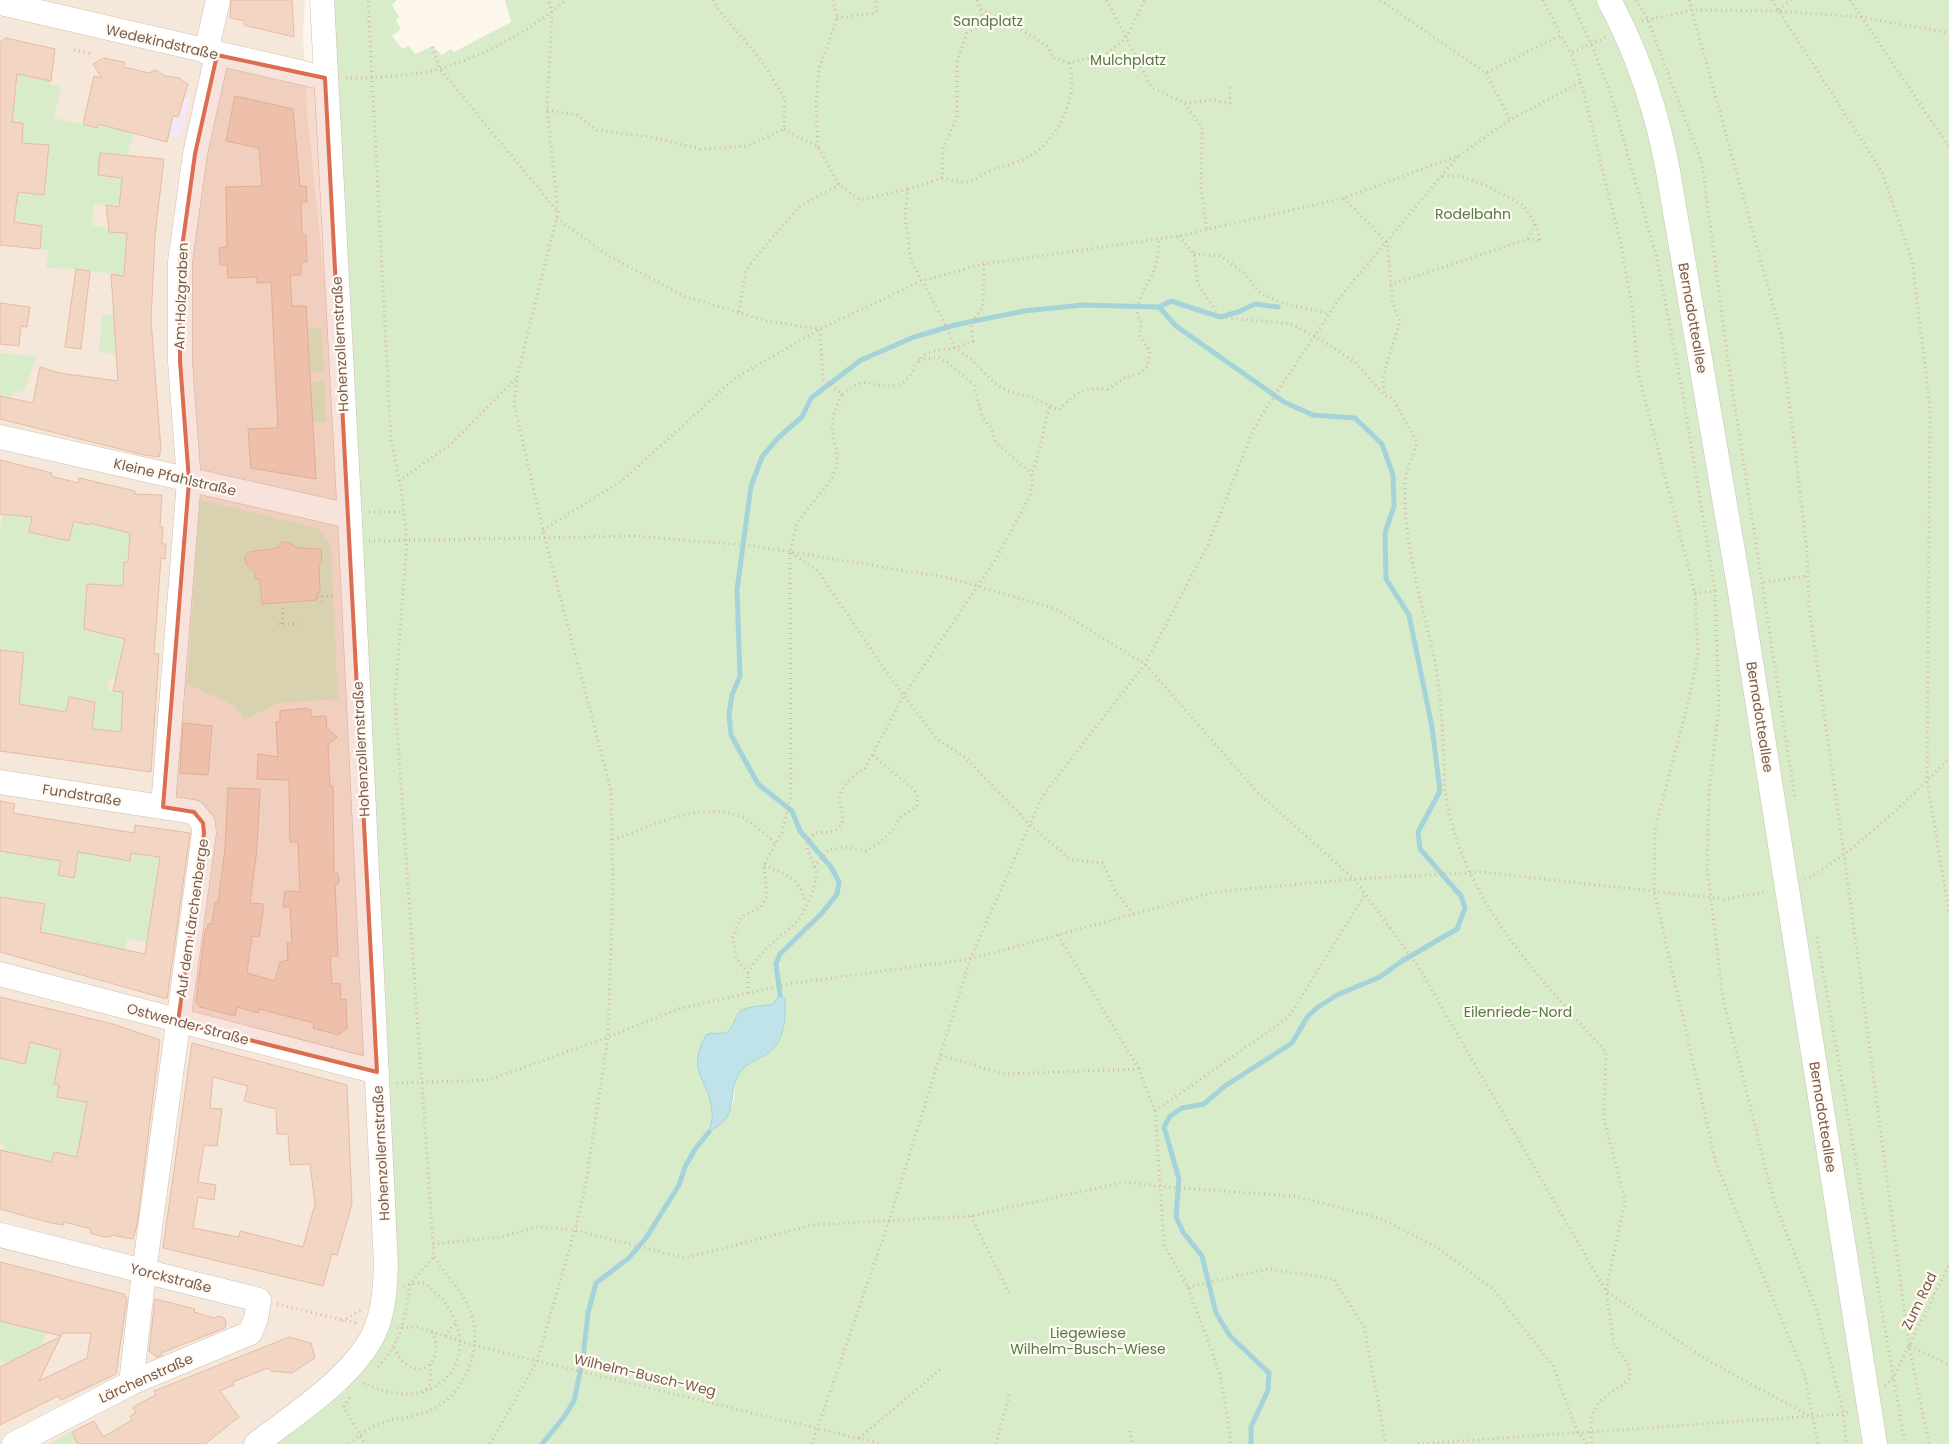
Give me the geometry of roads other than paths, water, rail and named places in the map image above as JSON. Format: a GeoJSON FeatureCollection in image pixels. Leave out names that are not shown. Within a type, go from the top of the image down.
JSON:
{"type":"FeatureCollection","features":[{"type":"Feature","properties":{"kind":"street","name":"Am Holzgraben"},"geometry":{"type":"LineString","coordinates":[[188,481],[180,361],[180,262],[195,154],[212,53],[218,0]]}},
{"type":"Feature","properties":{"kind":"street","name":"Hohenzollernstraße"},"geometry":{"type":"LineString","coordinates":[[256,1444],[330,1385],[360,1356],[374,1333],[384,1298],[386,1265],[350,514],[322,0]]}},
{"type":"Feature","properties":{"kind":"street","name":"Bernadotteallee"},"geometry":{"type":"LineString","coordinates":[[1609,0],[1625,30],[1650,95],[1661,133],[1739,586],[1801,885],[1875,1444]]}},
{"type":"Feature","properties":{"kind":"street","name":"Wedekindstraße"},"geometry":{"type":"LineString","coordinates":[[0,3],[325,78]]}},
{"type":"Feature","properties":{"kind":"street","name":"Kleine Pfahlstraße"},"geometry":{"type":"LineString","coordinates":[[0,437],[188,481],[350,514]]}},
{"type":"Feature","properties":{"kind":"street"},"geometry":{"type":"LineString","coordinates":[[164,807],[188,481]]}},
{"type":"Feature","properties":{"kind":"street","name":"Fundstraße"},"geometry":{"type":"LineString","coordinates":[[0,782],[164,807]]}},
{"type":"Feature","properties":{"kind":"street","name":"Auf dem Lärchenberge"},"geometry":{"type":"LineString","coordinates":[[131,1382],[144,1272],[204,833],[203,823],[194,812],[164,807]]}},
{"type":"Feature","properties":{"kind":"street","name":"Ostwender Straße"},"geometry":{"type":"LineString","coordinates":[[0,974],[377,1078]]}},
{"type":"Feature","properties":{"kind":"street","name":"Yorckstraße"},"geometry":{"type":"LineString","coordinates":[[0,1235],[259,1300]]}},
{"type":"Feature","properties":{"kind":"street","name":"Lärchenstraße"},"geometry":{"type":"LineString","coordinates":[[14,1444],[131,1382],[250,1333],[256,1319],[259,1300]]}},
{"type":"Feature","properties":{"kind":"water"},"geometry":{"type":"Polygon","coordinates":[[[780,995],[785,998],[785,1012],[784,1027],[779,1041],[770,1052],[749,1063],[742,1070],[734,1084],[731,1107],[727,1117],[709,1132],[712,1112],[698,1067],[698,1057],[707,1034],[727,1032],[732,1027],[739,1012],[753,1007],[773,1004],[780,995]]]}},
{"type":"Feature","properties":{"kind":"waterway"},"geometry":{"type":"LineString","coordinates":[[1159,307],[1171,301],[1220,317],[1238,312],[1255,304],[1278,307]]}},
{"type":"Feature","properties":{"kind":"waterway"},"geometry":{"type":"LineString","coordinates":[[780,995],[776,964],[780,954],[823,912],[837,894],[839,882],[831,867],[800,831],[792,811],[758,784],[731,735],[729,714],[732,695],[740,676],[737,590],[751,486],[762,457],[778,438],[802,417],[811,398],[861,360],[914,337],[959,324],[1024,311],[1083,305],[1159,307],[1176,326],[1284,402],[1313,415],[1355,418],[1382,444],[1393,475],[1394,506],[1385,533],[1386,579],[1409,615],[1432,727],[1440,791],[1418,832],[1420,849],[1461,896],[1465,908],[1457,929],[1402,961],[1380,977],[1337,995],[1318,1007],[1308,1016],[1292,1043],[1225,1086],[1204,1104],[1182,1108],[1170,1116],[1164,1127],[1179,1179],[1176,1217],[1183,1232],[1202,1256],[1216,1313],[1230,1336],[1269,1373],[1268,1390],[1251,1427],[1251,1444]]}},
{"type":"Feature","properties":{"kind":"waterway"},"geometry":{"type":"LineString","coordinates":[[542,1444],[564,1417],[574,1401],[583,1358],[588,1313],[596,1283],[629,1258],[646,1238],[679,1185],[685,1167],[695,1149],[709,1132]]}},
{"type":"Feature","properties":{"kind":"park label","name":"Sandplatz"},"geometry":{"type":"Point","coordinates":[988,21]}},
{"type":"Feature","properties":{"kind":"park label","name":"Mulchplatz"},"geometry":{"type":"Point","coordinates":[1128,60]}},
{"type":"Feature","properties":{"kind":"park label","name":"Rodelbahn"},"geometry":{"type":"Point","coordinates":[1473,214]}},
{"type":"Feature","properties":{"kind":"park label","name":"Eilenriede-Nord"},"geometry":{"type":"Point","coordinates":[1518,1012]}},
{"type":"Feature","properties":{"kind":"park label","name":"Liegewiese Wilhelm-Busch-Wiese"},"geometry":{"type":"Point","coordinates":[1088,1342]}}]}
